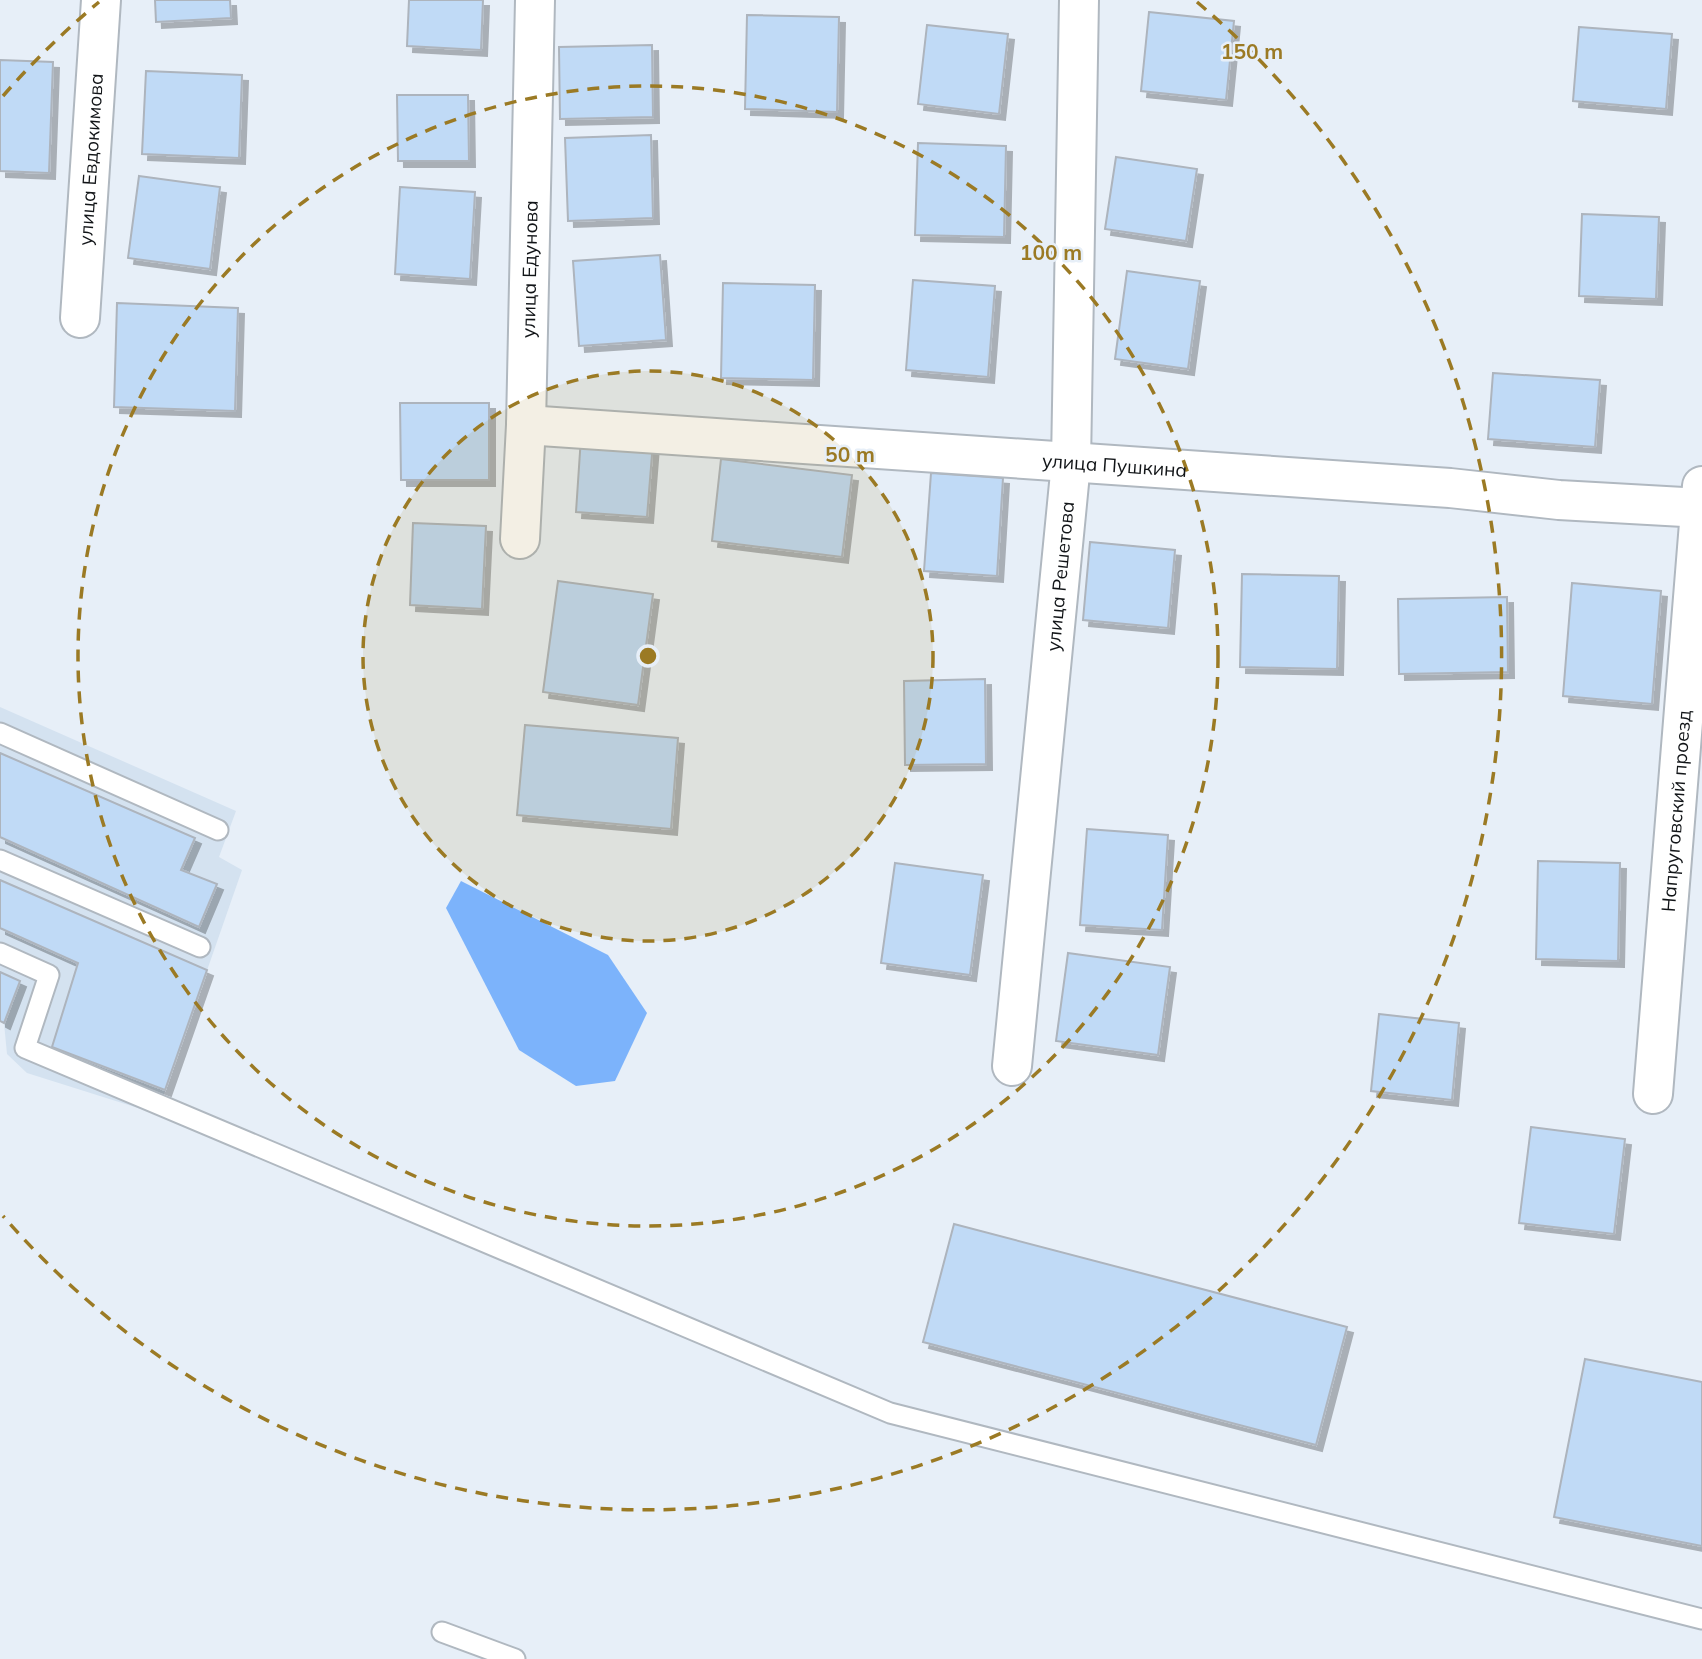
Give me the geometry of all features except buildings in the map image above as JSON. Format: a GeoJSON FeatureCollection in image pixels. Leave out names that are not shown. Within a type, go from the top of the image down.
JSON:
{"type":"FeatureCollection","features":[{"type":"Feature","properties":{"kind":"street","name":"улица Евдокимова"},"geometry":{"type":"LineString","coordinates":[[80,318],[101,0]]}},
{"type":"Feature","properties":{"kind":"street","name":"улица Едунова"},"geometry":{"type":"LineString","coordinates":[[520,539],[526,425],[535,0]]}},
{"type":"Feature","properties":{"kind":"street","name":"улица Решетова"},"geometry":{"type":"LineString","coordinates":[[1012,1066],[1071,463],[1079,0]]}},
{"type":"Feature","properties":{"kind":"street","name":"улица Пушкина"},"geometry":{"type":"LineString","coordinates":[[526,425],[1423,486],[1559,500],[1702,501]]}},
{"type":"Feature","properties":{"kind":"street","name":"Напруговский проезд"},"geometry":{"type":"LineString","coordinates":[[1653,1094],[1702,501]]}},
{"type":"Feature","properties":{"kind":"lane"},"geometry":{"type":"LineString","coordinates":[[0,733],[218,830]]}},
{"type":"Feature","properties":{"kind":"lane"},"geometry":{"type":"LineString","coordinates":[[0,860],[200,947]]}},
{"type":"Feature","properties":{"kind":"lane"},"geometry":{"type":"LineString","coordinates":[[0,953],[49,975],[25,1048],[890,1413],[1702,1619]]}},
{"type":"Feature","properties":{"kind":"lane"},"geometry":{"type":"LineString","coordinates":[[442,1632],[515,1659]]}},
{"type":"Feature","properties":{"kind":"shaded area"},"geometry":{"type":"Polygon","coordinates":[[[0,707],[236,811],[219,857],[242,870],[157,1114],[27,1073],[7,1054],[4,1023],[0,1021],[0,707]]]}},
{"type":"Feature","properties":{"kind":"water"},"geometry":{"type":"Polygon","coordinates":[[[461,881],[608,955],[647,1013],[615,1081],[576,1086],[519,1050],[446,908],[461,881]]]}}]}
